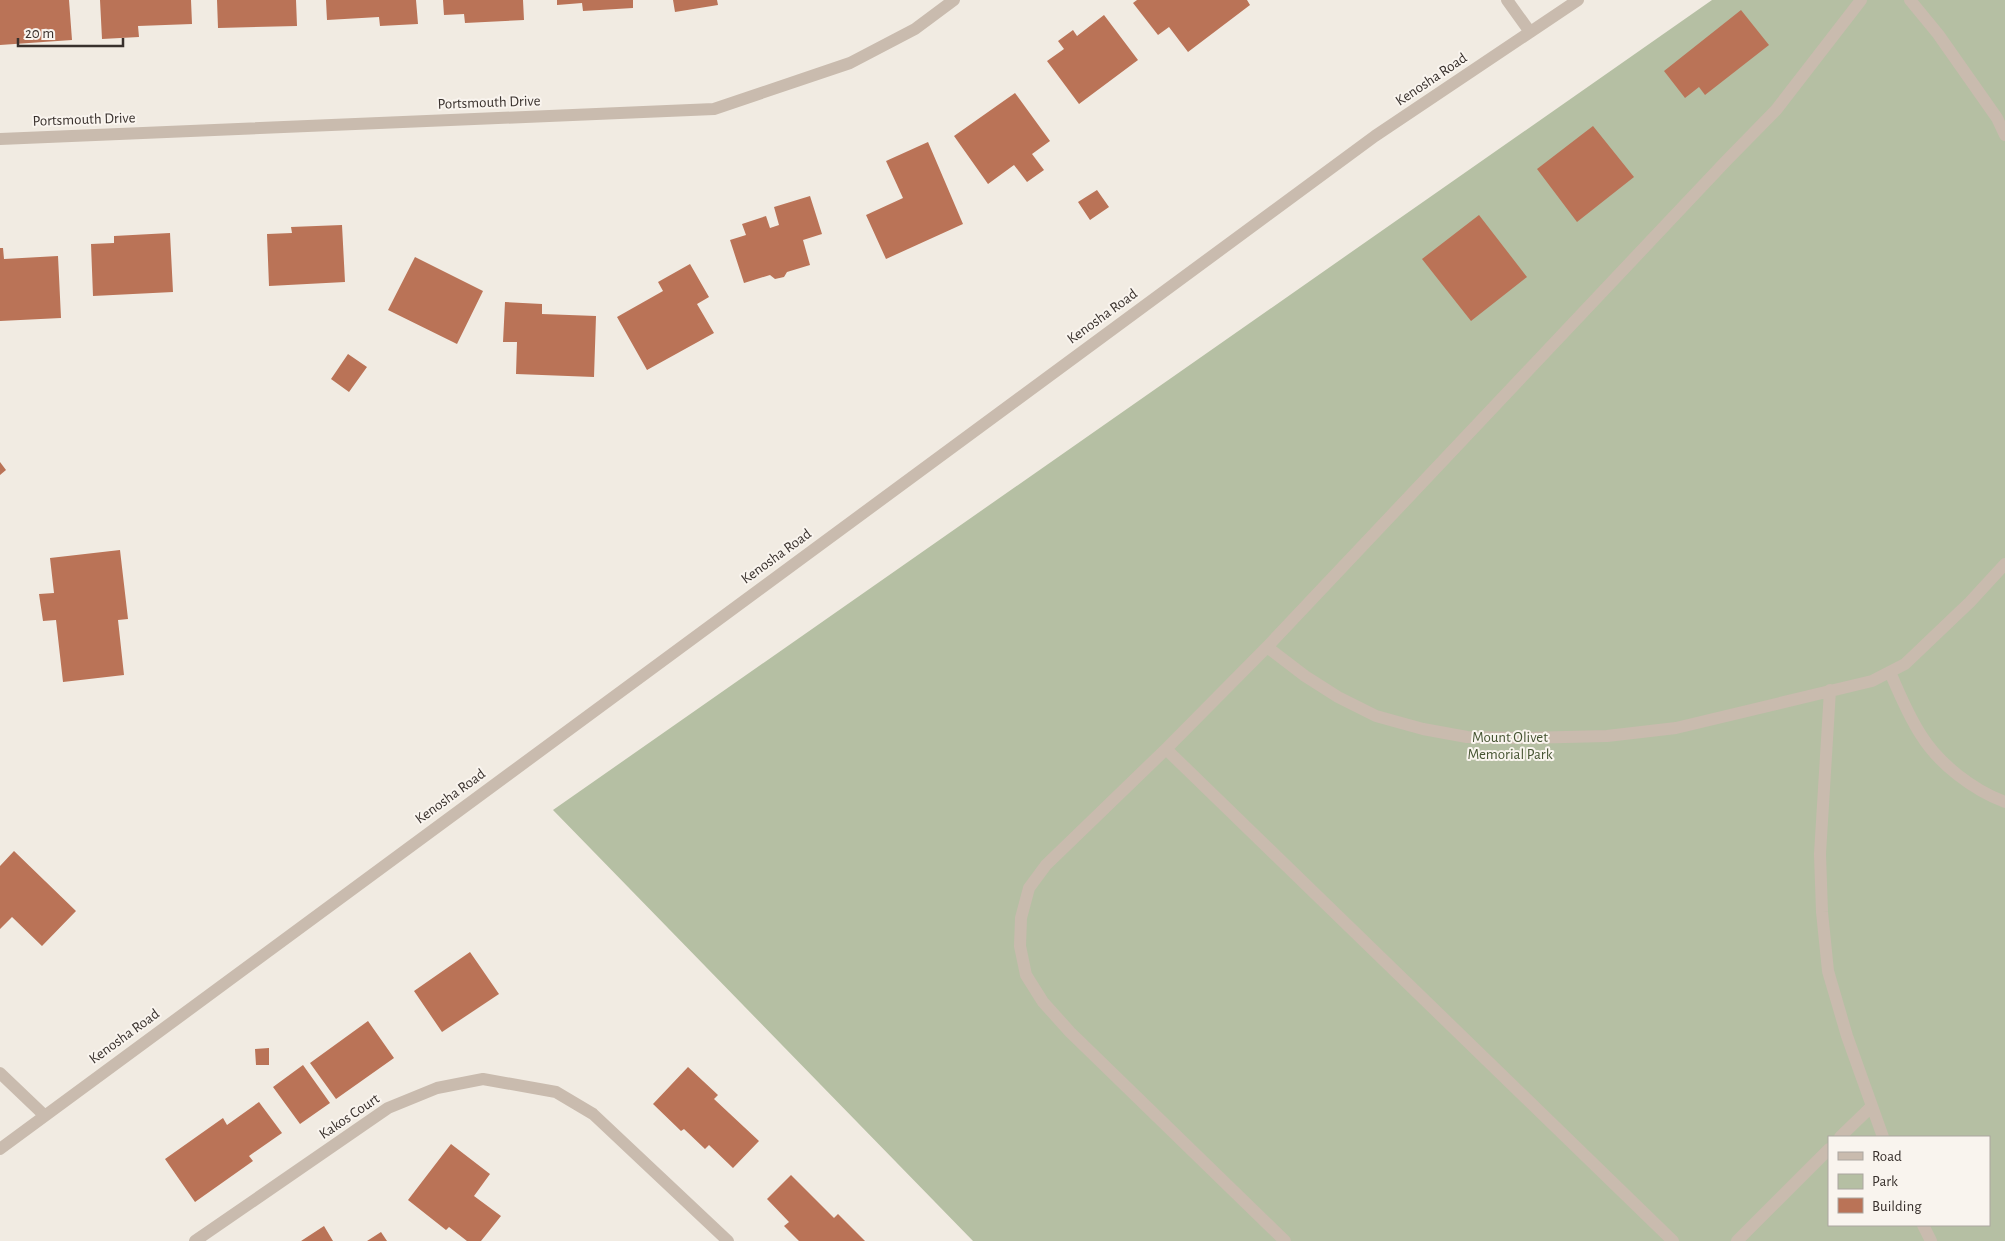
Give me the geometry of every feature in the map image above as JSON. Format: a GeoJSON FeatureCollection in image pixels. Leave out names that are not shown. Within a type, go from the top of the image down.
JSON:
{"type":"FeatureCollection","features":[{"type":"Feature","properties":{"kind":"street","name":"Portsmouth Drive"},"geometry":{"type":"LineString","coordinates":[[0,139],[714,109],[850,63],[915,29],[954,0]]}},
{"type":"Feature","properties":{"kind":"street"},"geometry":{"type":"LineString","coordinates":[[1507,0],[1530,32]]}},
{"type":"Feature","properties":{"kind":"street","name":"Kenosha Road"},"geometry":{"type":"LineString","coordinates":[[0,1149],[1375,136],[1578,0]]}},
{"type":"Feature","properties":{"kind":"street"},"geometry":{"type":"LineString","coordinates":[[1285,1241],[1070,1032],[1044,1002],[1026,975],[1020,946],[1020,918],[1029,888],[1046,865],[1166,749],[1266,647],[1776,110],[1861,0]]}},
{"type":"Feature","properties":{"kind":"street"},"geometry":{"type":"LineString","coordinates":[[1910,0],[1938,34],[1997,118],[2005,135]]}},
{"type":"Feature","properties":{"kind":"street"},"geometry":{"type":"LineString","coordinates":[[1266,647],[1305,676],[1338,697],[1376,716],[1423,729],[1467,737],[1607,736],[1666,729],[1872,681],[1905,664],[1970,602],[2005,564]]}},
{"type":"Feature","properties":{"kind":"street"},"geometry":{"type":"LineString","coordinates":[[1890,672],[1906,709],[1921,736],[1938,756],[1971,784],[2005,802]]}},
{"type":"Feature","properties":{"kind":"street"},"geometry":{"type":"LineString","coordinates":[[1830,690],[1820,854],[1822,912],[1828,971],[1870,1107],[1883,1136]]}},
{"type":"Feature","properties":{"kind":"street"},"geometry":{"type":"LineString","coordinates":[[1166,749],[1672,1241]]}},
{"type":"Feature","properties":{"kind":"street"},"geometry":{"type":"LineString","coordinates":[[0,1073],[44,1115]]}},
{"type":"Feature","properties":{"kind":"street","name":"Kakos Court"},"geometry":{"type":"LineString","coordinates":[[194,1241],[388,1108],[437,1088],[483,1079],[556,1092],[593,1114],[728,1241]]}},
{"type":"Feature","properties":{"kind":"street"},"geometry":{"type":"LineString","coordinates":[[1841,1136],[1870,1107]]}},
{"type":"Feature","properties":{"kind":"street"},"geometry":{"type":"LineString","coordinates":[[1737,1241],[1828,1150]]}},
{"type":"Feature","properties":{"kind":"street"},"geometry":{"type":"LineString","coordinates":[[1924,1226],[1931,1241]]}},
{"type":"Feature","properties":{"kind":"green space","name":"Mount Olivet Memorial Park"},"geometry":{"type":"Polygon","coordinates":[[[1712,0],[2005,0],[2005,1241],[973,1241],[553,810],[1712,0]]]}},
{"type":"Feature","properties":{"kind":"building"},"geometry":{"type":"Polygon","coordinates":[[[0,0],[69,0],[72,40],[0,45],[0,0]]]}},
{"type":"Feature","properties":{"kind":"building"},"geometry":{"type":"Polygon","coordinates":[[[100,0],[191,0],[192,24],[138,26],[139,37],[102,39],[100,0]]]}},
{"type":"Feature","properties":{"kind":"building"},"geometry":{"type":"Polygon","coordinates":[[[217,0],[296,0],[297,26],[218,28],[217,0]]]}},
{"type":"Feature","properties":{"kind":"building"},"geometry":{"type":"Polygon","coordinates":[[[326,0],[416,0],[418,24],[380,26],[379,17],[327,20],[326,0]]]}},
{"type":"Feature","properties":{"kind":"building"},"geometry":{"type":"Polygon","coordinates":[[[443,0],[523,0],[524,20],[465,23],[464,14],[444,15],[443,0]]]}},
{"type":"Feature","properties":{"kind":"building"},"geometry":{"type":"Polygon","coordinates":[[[557,0],[633,0],[633,8],[583,11],[582,3],[557,5],[557,0]]]}},
{"type":"Feature","properties":{"kind":"building"},"geometry":{"type":"Polygon","coordinates":[[[673,0],[717,0],[718,5],[675,12],[673,0]]]}},
{"type":"Feature","properties":{"kind":"building"},"geometry":{"type":"Polygon","coordinates":[[[1137,0],[1247,0],[1250,5],[1188,52],[1169,27],[1158,35],[1133,3],[1137,0]]]}},
{"type":"Feature","properties":{"kind":"building"},"geometry":{"type":"Polygon","coordinates":[[[1741,10],[1769,45],[1705,95],[1699,87],[1685,98],[1664,71],[1741,10]]]}},
{"type":"Feature","properties":{"kind":"building"},"geometry":{"type":"Polygon","coordinates":[[[1104,15],[1138,60],[1079,104],[1047,61],[1064,49],[1058,41],[1073,30],[1077,36],[1104,15]]]}},
{"type":"Feature","properties":{"kind":"building"},"geometry":{"type":"Polygon","coordinates":[[[1015,93],[1050,141],[1032,154],[1044,170],[1027,182],[1014,165],[988,184],[954,136],[1015,93]]]}},
{"type":"Feature","properties":{"kind":"building"},"geometry":{"type":"Polygon","coordinates":[[[1593,126],[1634,177],[1577,222],[1537,169],[1593,126]]]}},
{"type":"Feature","properties":{"kind":"building"},"geometry":{"type":"Polygon","coordinates":[[[928,142],[963,224],[886,259],[866,215],[903,198],[886,161],[928,142]]]}},
{"type":"Feature","properties":{"kind":"building"},"geometry":{"type":"Polygon","coordinates":[[[1097,190],[1109,207],[1090,220],[1078,202],[1097,190]]]}},
{"type":"Feature","properties":{"kind":"building"},"geometry":{"type":"Polygon","coordinates":[[[810,196],[822,234],[803,240],[810,265],[787,272],[784,277],[775,279],[770,275],[744,283],[730,240],[746,235],[742,224],[766,216],[770,228],[779,225],[774,207],[810,196]]]}},
{"type":"Feature","properties":{"kind":"building"},"geometry":{"type":"Polygon","coordinates":[[[1479,215],[1527,277],[1471,321],[1422,259],[1479,215]]]}},
{"type":"Feature","properties":{"kind":"building"},"geometry":{"type":"Polygon","coordinates":[[[342,225],[345,282],[269,286],[267,234],[292,233],[291,227],[342,225]]]}},
{"type":"Feature","properties":{"kind":"building"},"geometry":{"type":"Polygon","coordinates":[[[170,233],[173,292],[93,296],[91,244],[114,243],[114,236],[170,233]]]}},
{"type":"Feature","properties":{"kind":"building"},"geometry":{"type":"Polygon","coordinates":[[[0,248],[3,248],[4,259],[58,256],[61,318],[0,321],[0,248]]]}},
{"type":"Feature","properties":{"kind":"building"},"geometry":{"type":"Polygon","coordinates":[[[415,257],[483,291],[457,344],[388,310],[415,257]]]}},
{"type":"Feature","properties":{"kind":"building"},"geometry":{"type":"Polygon","coordinates":[[[690,264],[709,297],[697,304],[714,333],[647,370],[617,317],[663,291],[658,282],[690,264]]]}},
{"type":"Feature","properties":{"kind":"building"},"geometry":{"type":"Polygon","coordinates":[[[505,302],[542,304],[542,314],[596,316],[594,377],[516,374],[517,342],[503,342],[505,302]]]}},
{"type":"Feature","properties":{"kind":"building"},"geometry":{"type":"Polygon","coordinates":[[[348,354],[367,367],[349,392],[331,379],[348,354]]]}},
{"type":"Feature","properties":{"kind":"building"},"geometry":{"type":"Polygon","coordinates":[[[0,462],[6,470],[0,475],[0,462]]]}},
{"type":"Feature","properties":{"kind":"building"},"geometry":{"type":"Polygon","coordinates":[[[120,550],[128,619],[118,620],[124,675],[63,682],[56,620],[43,621],[39,594],[54,593],[50,558],[120,550]]]}},
{"type":"Feature","properties":{"kind":"building"},"geometry":{"type":"Polygon","coordinates":[[[14,851],[76,911],[42,946],[12,917],[0,929],[0,866],[14,851]]]}},
{"type":"Feature","properties":{"kind":"building"},"geometry":{"type":"Polygon","coordinates":[[[470,952],[499,994],[442,1032],[414,991],[470,952]]]}},
{"type":"Feature","properties":{"kind":"building"},"geometry":{"type":"Polygon","coordinates":[[[368,1021],[394,1058],[336,1099],[310,1063],[368,1021]]]}},
{"type":"Feature","properties":{"kind":"building"},"geometry":{"type":"Polygon","coordinates":[[[269,1048],[269,1065],[256,1065],[255,1049],[269,1048]]]}},
{"type":"Feature","properties":{"kind":"building"},"geometry":{"type":"Polygon","coordinates":[[[303,1065],[330,1103],[300,1124],[273,1087],[303,1065]]]}},
{"type":"Feature","properties":{"kind":"building"},"geometry":{"type":"Polygon","coordinates":[[[688,1067],[718,1095],[714,1099],[759,1141],[733,1168],[709,1145],[705,1149],[684,1129],[681,1131],[653,1104],[688,1067]]]}},
{"type":"Feature","properties":{"kind":"building"},"geometry":{"type":"Polygon","coordinates":[[[259,1102],[282,1133],[249,1156],[253,1161],[195,1202],[165,1159],[223,1118],[227,1125],[259,1102]]]}},
{"type":"Feature","properties":{"kind":"building"},"geometry":{"type":"Polygon","coordinates":[[[451,1144],[490,1174],[474,1196],[501,1216],[481,1241],[467,1241],[449,1227],[446,1230],[408,1200],[451,1144]]]}},
{"type":"Feature","properties":{"kind":"building"},"geometry":{"type":"Polygon","coordinates":[[[791,1175],[834,1218],[838,1214],[865,1241],[799,1241],[784,1226],[789,1222],[767,1199],[791,1175]]]}},
{"type":"Feature","properties":{"kind":"building"},"geometry":{"type":"Polygon","coordinates":[[[324,1226],[333,1241],[301,1241],[324,1226]]]}},
{"type":"Feature","properties":{"kind":"building"},"geometry":{"type":"Polygon","coordinates":[[[381,1232],[387,1241],[367,1241],[381,1232]]]}}]}
